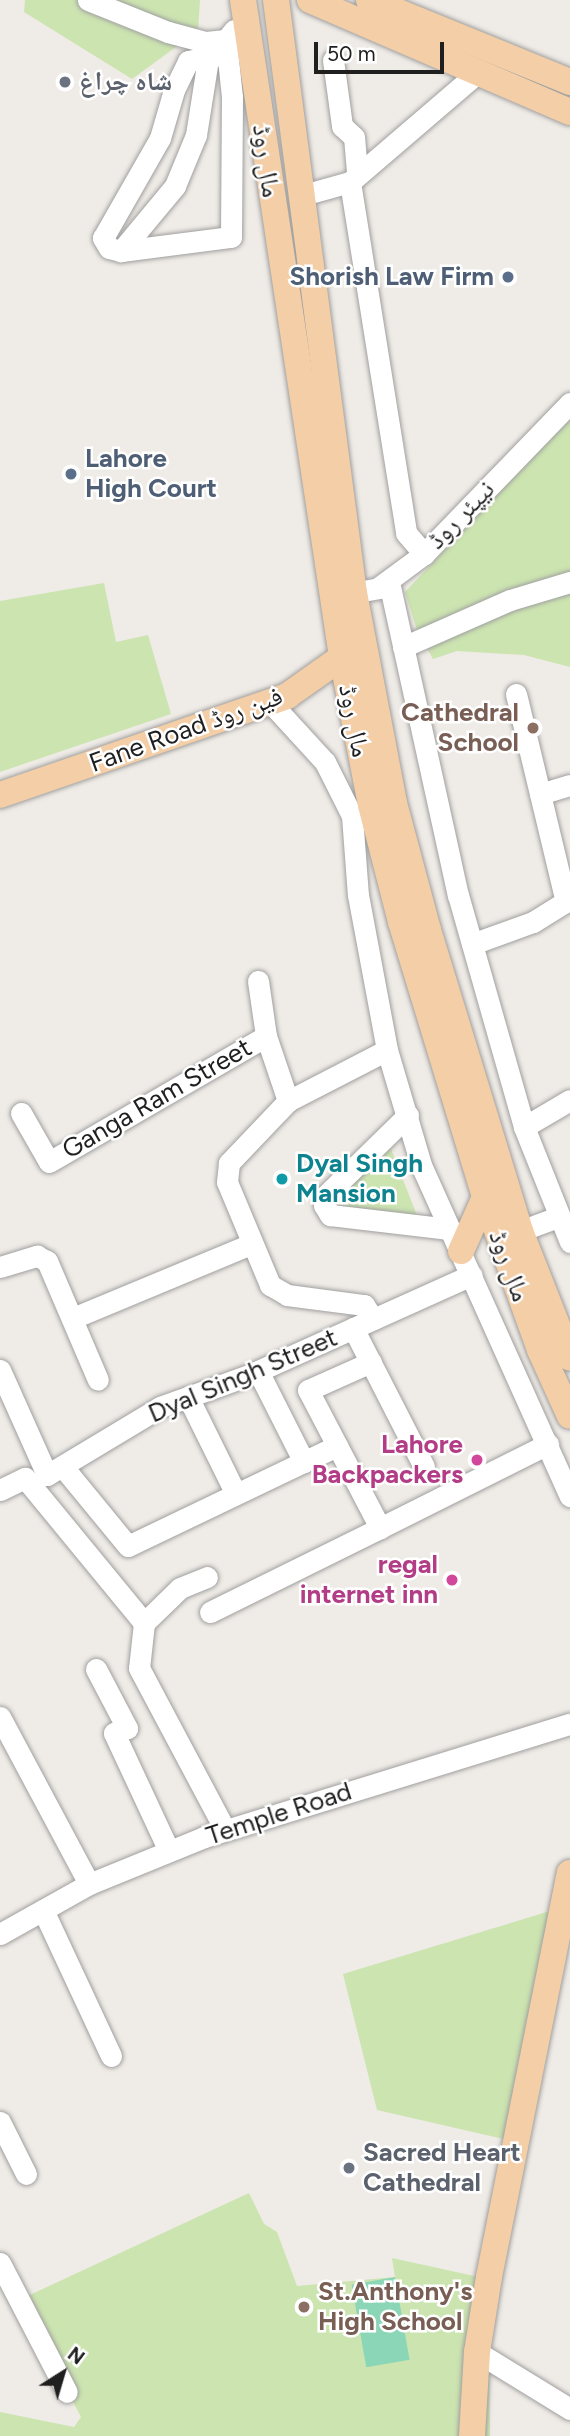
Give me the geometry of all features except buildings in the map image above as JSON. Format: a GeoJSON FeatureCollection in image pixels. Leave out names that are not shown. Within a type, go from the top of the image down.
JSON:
{"type":"FeatureCollection","features":[{"type":"Feature","properties":{"kind":"main road","name":"مال روڈ"},"geometry":{"type":"LineString","coordinates":[[276,0],[303,195],[344,594]]}},
{"type":"Feature","properties":{"kind":"main road"},"geometry":{"type":"LineString","coordinates":[[310,0],[570,112]]}},
{"type":"Feature","properties":{"kind":"main road"},"geometry":{"type":"LineString","coordinates":[[369,0],[570,82]]}},
{"type":"Feature","properties":{"kind":"main road","name":"مال روڈ"},"geometry":{"type":"LineString","coordinates":[[244,8],[353,654],[361,811],[405,936],[485,1197],[540,1350],[570,1416]]}},
{"type":"Feature","properties":{"kind":"main road","name":"مال روڈ"},"geometry":{"type":"LineString","coordinates":[[353,654],[407,853],[520,1231],[539,1285],[570,1358]]}},
{"type":"Feature","properties":{"kind":"main road","name":"Fane Road فین روڈ"},"geometry":{"type":"LineString","coordinates":[[0,795],[270,702],[310,683],[353,654]]}},
{"type":"Feature","properties":{"kind":"main road"},"geometry":{"type":"LineString","coordinates":[[461,1252],[485,1197]]}},
{"type":"Feature","properties":{"kind":"main road"},"geometry":{"type":"LineString","coordinates":[[539,1285],[570,1305]]}},
{"type":"Feature","properties":{"kind":"main road"},"geometry":{"type":"LineString","coordinates":[[472,2436],[477,2351],[566,1906],[570,1873]]}},
{"type":"Feature","properties":{"kind":"street"},"geometry":{"type":"LineString","coordinates":[[88,0],[168,32],[227,46]]}},
{"type":"Feature","properties":{"kind":"street"},"geometry":{"type":"LineString","coordinates":[[227,46],[208,59],[188,61],[174,90],[160,138],[103,238],[109,248],[121,251],[230,237],[227,46],[244,8]]}},
{"type":"Feature","properties":{"kind":"street"},"geometry":{"type":"LineString","coordinates":[[121,251],[175,186],[195,135],[208,59]]}},
{"type":"Feature","properties":{"kind":"street"},"geometry":{"type":"LineString","coordinates":[[333,60],[342,126],[354,137],[354,176],[406,533],[425,554]]}},
{"type":"Feature","properties":{"kind":"street"},"geometry":{"type":"LineString","coordinates":[[303,195],[354,176],[477,73]]}},
{"type":"Feature","properties":{"kind":"street","name":"نیپئر روڈ"},"geometry":{"type":"LineString","coordinates":[[344,594],[389,582],[425,554],[570,403]]}},
{"type":"Feature","properties":{"kind":"street"},"geometry":{"type":"LineString","coordinates":[[389,582],[439,818],[472,944],[524,1127],[570,1242]]}},
{"type":"Feature","properties":{"kind":"street"},"geometry":{"type":"LineString","coordinates":[[403,648],[510,600],[570,582]]}},
{"type":"Feature","properties":{"kind":"street"},"geometry":{"type":"LineString","coordinates":[[472,944],[533,922],[568,900],[516,694]]}},
{"type":"Feature","properties":{"kind":"street"},"geometry":{"type":"LineString","coordinates":[[270,702],[325,762],[361,811],[358,895],[387,1050],[421,1166],[570,1496]]}},
{"type":"Feature","properties":{"kind":"street"},"geometry":{"type":"LineString","coordinates":[[540,794],[570,785]]}},
{"type":"Feature","properties":{"kind":"street"},"geometry":{"type":"LineString","coordinates":[[258,981],[266,1036]]}},
{"type":"Feature","properties":{"kind":"street","name":"Ganga Ram Street"},"geometry":{"type":"LineString","coordinates":[[21,1113],[48,1162],[266,1036],[288,1101]]}},
{"type":"Feature","properties":{"kind":"street"},"geometry":{"type":"LineString","coordinates":[[387,1050],[288,1101],[229,1163],[227,1182],[270,1285],[287,1294],[364,1305],[363,1323],[371,1362],[424,1467]]}},
{"type":"Feature","properties":{"kind":"street"},"geometry":{"type":"LineString","coordinates":[[524,1127],[570,1100]]}},
{"type":"Feature","properties":{"kind":"street"},"geometry":{"type":"LineString","coordinates":[[408,1115],[324,1197],[324,1206],[330,1215],[461,1252]]}},
{"type":"Feature","properties":{"kind":"street"},"geometry":{"type":"LineString","coordinates":[[520,1231],[558,1217]]}},
{"type":"Feature","properties":{"kind":"street"},"geometry":{"type":"LineString","coordinates":[[73,1318],[251,1244]]}},
{"type":"Feature","properties":{"kind":"street","name":"Dyal Singh Street"},"geometry":{"type":"LineString","coordinates":[[62,1467],[160,1407],[258,1371],[363,1323],[461,1252]]}},
{"type":"Feature","properties":{"kind":"street"},"geometry":{"type":"LineString","coordinates":[[0,1268],[37,1256],[47,1261],[98,1380]]}},
{"type":"Feature","properties":{"kind":"street"},"geometry":{"type":"LineString","coordinates":[[371,1362],[308,1390],[380,1528]]}},
{"type":"Feature","properties":{"kind":"street"},"geometry":{"type":"LineString","coordinates":[[0,1370],[47,1475],[62,1467],[128,1546],[337,1446]]}},
{"type":"Feature","properties":{"kind":"street"},"geometry":{"type":"LineString","coordinates":[[258,1371],[304,1461]]}},
{"type":"Feature","properties":{"kind":"street"},"geometry":{"type":"LineString","coordinates":[[188,1397],[236,1494]]}},
{"type":"Feature","properties":{"kind":"street"},"geometry":{"type":"LineString","coordinates":[[210,1612],[548,1444]]}},
{"type":"Feature","properties":{"kind":"street"},"geometry":{"type":"LineString","coordinates":[[0,1490],[25,1478],[144,1623]]}},
{"type":"Feature","properties":{"kind":"street"},"geometry":{"type":"LineString","coordinates":[[207,1577],[180,1588],[144,1623],[139,1668],[225,1830]]}},
{"type":"Feature","properties":{"kind":"street"},"geometry":{"type":"LineString","coordinates":[[96,1669],[127,1728],[114,1733],[169,1851]]}},
{"type":"Feature","properties":{"kind":"street"},"geometry":{"type":"LineString","coordinates":[[0,1717],[89,1884]]}},
{"type":"Feature","properties":{"kind":"street","name":"Temple Road"},"geometry":{"type":"LineString","coordinates":[[0,1934],[89,1884],[225,1830],[570,1724]]}},
{"type":"Feature","properties":{"kind":"street"},"geometry":{"type":"LineString","coordinates":[[43,1910],[111,2056]]}},
{"type":"Feature","properties":{"kind":"street"},"geometry":{"type":"LineString","coordinates":[[0,2122],[26,2174]]}},
{"type":"Feature","properties":{"kind":"street"},"geometry":{"type":"LineString","coordinates":[[0,2263],[67,2392]]}},
{"type":"Feature","properties":{"kind":"street"},"geometry":{"type":"LineString","coordinates":[[477,2351],[570,2409]]}},
{"type":"Feature","properties":{"kind":"green space"},"geometry":{"type":"Polygon","coordinates":[[[25,0],[200,0],[198,31],[132,79],[24,12],[25,0]]]}},
{"type":"Feature","properties":{"kind":"green space"},"geometry":{"type":"Polygon","coordinates":[[[570,418],[570,667],[524,655],[457,651],[433,659],[417,630],[405,592],[570,418]]]}},
{"type":"Feature","properties":{"kind":"green space"},"geometry":{"type":"Polygon","coordinates":[[[104,583],[116,642],[148,635],[171,714],[0,772],[0,601],[104,583]]]}},
{"type":"Feature","properties":{"kind":"green space"},"geometry":{"type":"Polygon","coordinates":[[[386,1136],[421,1226],[324,1205],[386,1136]]]}},
{"type":"Feature","properties":{"kind":"green space"},"geometry":{"type":"Polygon","coordinates":[[[563,1907],[516,2142],[377,2110],[343,1974],[563,1907]]]}},
{"type":"Feature","properties":{"kind":"green space"},"geometry":{"type":"Polygon","coordinates":[[[249,2193],[264,2224],[277,2232],[297,2286],[395,2277],[392,2258],[488,2279],[490,2436],[0,2436],[0,2412],[74,2427],[81,2417],[19,2300],[249,2193]]]}},
{"type":"Feature","properties":{"kind":"green space"},"geometry":{"type":"Polygon","coordinates":[[[395,2277],[410,2360],[366,2367],[352,2285],[395,2277]]]}},
{"type":"Feature","properties":{"kind":"place","name":"شاہ چراغ"},"geometry":{"type":"Point","coordinates":[65,82]}},
{"type":"Feature","properties":{"kind":"place","name":"Shorish Law Firm"},"geometry":{"type":"Point","coordinates":[508,277]}},
{"type":"Feature","properties":{"kind":"place","name":"Lahore High Court"},"geometry":{"type":"Point","coordinates":[71,474]}},
{"type":"Feature","properties":{"kind":"place","name":"Cathedral School"},"geometry":{"type":"Point","coordinates":[533,728]}},
{"type":"Feature","properties":{"kind":"place","name":"Dyal Singh Mansion"},"geometry":{"type":"Point","coordinates":[282,1179]}},
{"type":"Feature","properties":{"kind":"place","name":"Lahore Backpackers"},"geometry":{"type":"Point","coordinates":[477,1460]}},
{"type":"Feature","properties":{"kind":"place","name":"regal internet inn"},"geometry":{"type":"Point","coordinates":[452,1580]}},
{"type":"Feature","properties":{"kind":"place","name":"Sacred Heart Cathedral"},"geometry":{"type":"Point","coordinates":[349,2168]}},
{"type":"Feature","properties":{"kind":"place","name":"St.Anthony's High School"},"geometry":{"type":"Point","coordinates":[304,2307]}}]}
